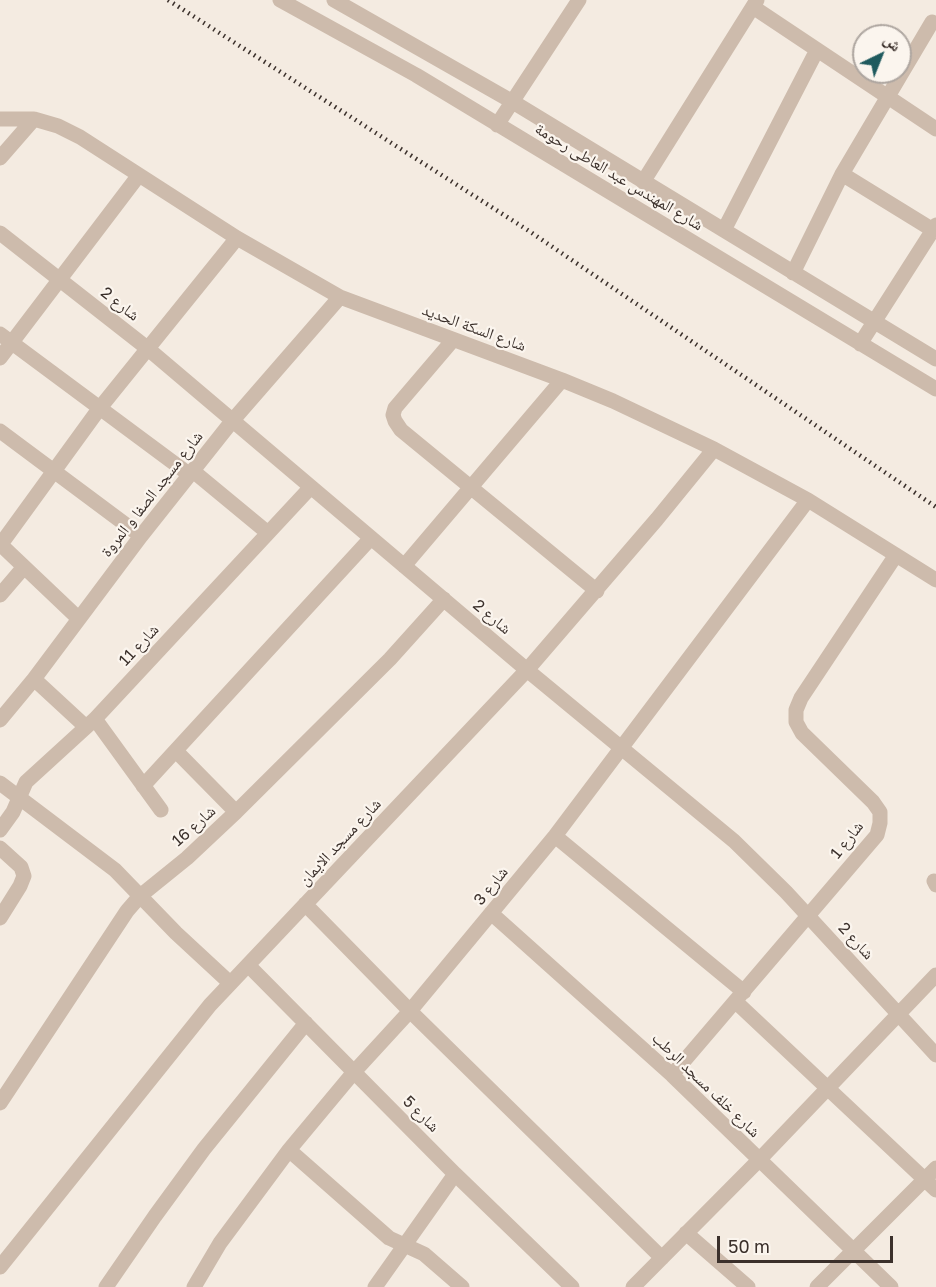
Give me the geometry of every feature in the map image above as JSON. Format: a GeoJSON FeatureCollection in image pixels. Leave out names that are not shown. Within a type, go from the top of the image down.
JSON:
{"type":"FeatureCollection","features":[{"type":"Feature","properties":{"kind":"street","name":"شارع المهندس عبد العاطى رحومة"},"geometry":{"type":"LineString","coordinates":[[280,0],[416,75],[936,389]]}},
{"type":"Feature","properties":{"kind":"street"},"geometry":{"type":"LineString","coordinates":[[497,125],[579,0]]}},
{"type":"Feature","properties":{"kind":"street","name":"شارع المهندس عبد العاطى رحومة"},"geometry":{"type":"LineString","coordinates":[[337,1],[513,102],[936,359]]}},
{"type":"Feature","properties":{"kind":"street"},"geometry":{"type":"LineString","coordinates":[[644,182],[755,3],[817,50],[936,129]]}},
{"type":"Feature","properties":{"kind":"street"},"geometry":{"type":"LineString","coordinates":[[794,273],[842,174],[932,22]]}},
{"type":"Feature","properties":{"kind":"street"},"geometry":{"type":"LineString","coordinates":[[724,230],[817,50]]}},
{"type":"Feature","properties":{"kind":"street","name":"شارع السكة الحديد"},"geometry":{"type":"LineString","coordinates":[[0,119],[34,119],[58,126],[237,238],[340,297],[562,380],[714,448],[808,500],[936,580]]}},
{"type":"Feature","properties":{"kind":"street"},"geometry":{"type":"LineString","coordinates":[[0,158],[34,119]]}},
{"type":"Feature","properties":{"kind":"street"},"geometry":{"type":"LineString","coordinates":[[842,174],[935,227],[860,344]]}},
{"type":"Feature","properties":{"kind":"street"},"geometry":{"type":"LineString","coordinates":[[0,358],[6,338],[59,279],[139,175]]}},
{"type":"Feature","properties":{"kind":"street","name":"شارع 2"},"geometry":{"type":"LineString","coordinates":[[0,232],[147,348],[527,670],[734,841],[808,916],[936,1055]]}},
{"type":"Feature","properties":{"kind":"street"},"geometry":{"type":"LineString","coordinates":[[78,618],[0,544],[99,409],[237,238]]}},
{"type":"Feature","properties":{"kind":"street","name":"شارع مسجد الصفا و المروة"},"geometry":{"type":"LineString","coordinates":[[0,720],[34,680],[78,618],[233,420],[340,297]]}},
{"type":"Feature","properties":{"kind":"street"},"geometry":{"type":"LineString","coordinates":[[6,338],[99,409],[192,473],[268,533]]}},
{"type":"Feature","properties":{"kind":"street"},"geometry":{"type":"LineString","coordinates":[[453,340],[395,408],[393,415],[395,421],[401,430],[597,591]]}},
{"type":"Feature","properties":{"kind":"street"},"geometry":{"type":"LineString","coordinates":[[404,566],[562,380]]}},
{"type":"Feature","properties":{"kind":"street"},"geometry":{"type":"LineString","coordinates":[[0,431],[141,536]]}},
{"type":"Feature","properties":{"kind":"street","name":"شارع مسجد الايمان"},"geometry":{"type":"LineString","coordinates":[[0,1267],[189,1029],[230,982],[527,670],[597,591],[714,448]]}},
{"type":"Feature","properties":{"kind":"street","name":"شارع 11"},"geometry":{"type":"LineString","coordinates":[[0,830],[10,817],[26,782],[90,723],[311,487]]}},
{"type":"Feature","properties":{"kind":"street","name":"شارع 3"},"geometry":{"type":"LineString","coordinates":[[194,1287],[220,1243],[289,1150],[354,1072],[410,1011],[555,836],[808,500]]}},
{"type":"Feature","properties":{"kind":"street"},"geometry":{"type":"LineString","coordinates":[[143,786],[371,538]]}},
{"type":"Feature","properties":{"kind":"street","name":"شارع 1"},"geometry":{"type":"LineString","coordinates":[[672,1075],[878,835],[880,812],[873,802],[802,733],[796,722],[796,710],[801,698],[896,555]]}},
{"type":"Feature","properties":{"kind":"street"},"geometry":{"type":"LineString","coordinates":[[0,595],[24,567]]}},
{"type":"Feature","properties":{"kind":"street","name":"شارع 16"},"geometry":{"type":"LineString","coordinates":[[0,1103],[112,931],[140,896],[187,858],[236,812],[390,659],[444,599]]}},
{"type":"Feature","properties":{"kind":"street"},"geometry":{"type":"LineString","coordinates":[[34,680],[90,723],[143,786],[160,810]]}},
{"type":"Feature","properties":{"kind":"street"},"geometry":{"type":"LineString","coordinates":[[176,752],[236,812]]}},
{"type":"Feature","properties":{"kind":"street"},"geometry":{"type":"LineString","coordinates":[[0,783],[115,870],[230,982]]}},
{"type":"Feature","properties":{"kind":"street"},"geometry":{"type":"LineString","coordinates":[[555,836],[740,997],[828,1087],[936,1190]]}},
{"type":"Feature","properties":{"kind":"street"},"geometry":{"type":"LineString","coordinates":[[0,848],[16,861],[24,876],[0,918]]}},
{"type":"Feature","properties":{"kind":"street"},"geometry":{"type":"LineString","coordinates":[[305,904],[410,1011],[662,1258]]}},
{"type":"Feature","properties":{"kind":"street","name":"شارع خلف مسجد الرطب"},"geometry":{"type":"LineString","coordinates":[[491,913],[672,1075],[891,1287]]}},
{"type":"Feature","properties":{"kind":"street","name":"شارع 5"},"geometry":{"type":"LineString","coordinates":[[248,964],[455,1174],[572,1287]]}},
{"type":"Feature","properties":{"kind":"street"},"geometry":{"type":"LineString","coordinates":[[633,1287],[759,1160],[936,975]]}},
{"type":"Feature","properties":{"kind":"street"},"geometry":{"type":"LineString","coordinates":[[106,1287],[204,1149],[306,1023]]}},
{"type":"Feature","properties":{"kind":"street"},"geometry":{"type":"LineString","coordinates":[[289,1150],[389,1238],[424,1254],[462,1287]]}},
{"type":"Feature","properties":{"kind":"street"},"geometry":{"type":"LineString","coordinates":[[817,1287],[936,1168]]}},
{"type":"Feature","properties":{"kind":"street"},"geometry":{"type":"LineString","coordinates":[[375,1287],[455,1174]]}},
{"type":"Feature","properties":{"kind":"street"},"geometry":{"type":"LineString","coordinates":[[686,1233],[748,1287]]}},
{"type":"Feature","properties":{"kind":"railway"},"geometry":{"type":"LineString","coordinates":[[168,0],[529,231],[936,507]]}}]}
